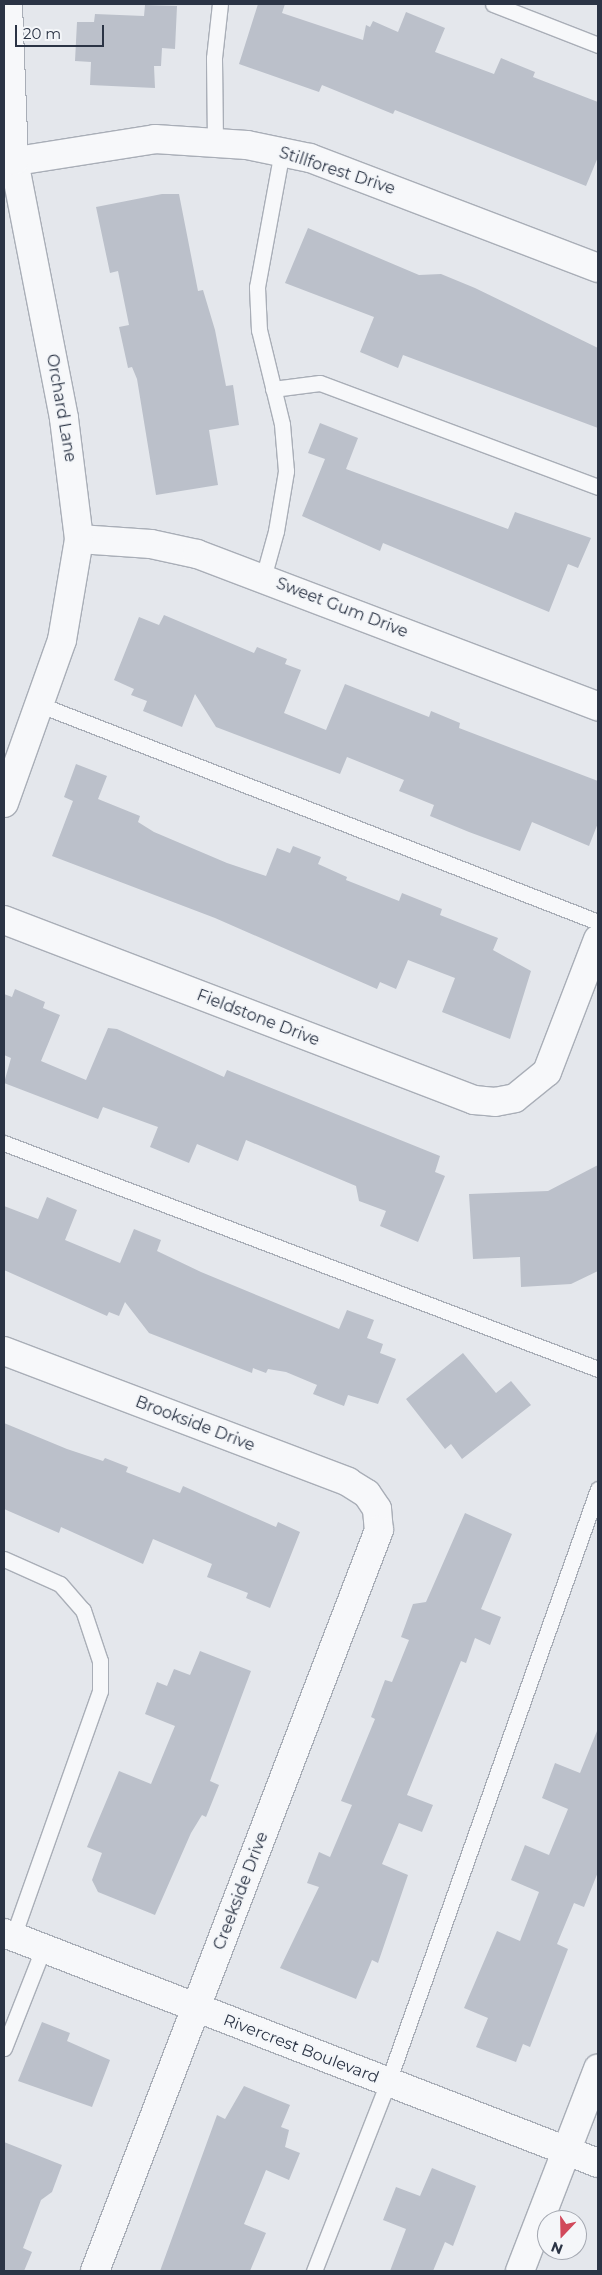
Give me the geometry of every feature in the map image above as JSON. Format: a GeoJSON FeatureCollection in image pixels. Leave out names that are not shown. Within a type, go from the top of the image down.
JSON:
{"type":"FeatureCollection","features":[{"type":"Feature","properties":{"kind":"street","name":"Orchard Lane"},"geometry":{"type":"LineString","coordinates":[[4,803],[62,640],[79,539],[64,418],[9,162],[8,4]]}},
{"type":"Feature","properties":{"kind":"street","name":"Stillforest Drive"},"geometry":{"type":"LineString","coordinates":[[9,162],[155,139],[215,141],[282,151],[359,176],[598,268]]}},
{"type":"Feature","properties":{"kind":"street","name":"Sweet Gum Drive"},"geometry":{"type":"LineString","coordinates":[[79,539],[151,544],[262,578],[598,706]]}},
{"type":"Feature","properties":{"kind":"street","name":"Fieldstone Drive"},"geometry":{"type":"LineString","coordinates":[[4,920],[474,1100],[515,1098],[547,1072],[598,939]]}},
{"type":"Feature","properties":{"kind":"street","name":"Brookside Drive"},"geometry":{"type":"LineString","coordinates":[[4,1351],[348,1482],[367,1494],[377,1509]]}},
{"type":"Feature","properties":{"kind":"street","name":"Creekside Drive"},"geometry":{"type":"LineString","coordinates":[[95,2271],[375,1543],[377,1509]]}},
{"type":"Feature","properties":{"kind":"street","name":"Rivercrest Boulevard"},"geometry":{"type":"LineString","coordinates":[[8,1935],[598,2163]]}},
{"type":"Feature","properties":{"kind":"street"},"geometry":{"type":"LineString","coordinates":[[520,2271],[598,2069]]}},
{"type":"Feature","properties":{"kind":"lane"},"geometry":{"type":"LineString","coordinates":[[215,141],[214,58],[220,4]]}},
{"type":"Feature","properties":{"kind":"lane"},"geometry":{"type":"LineString","coordinates":[[494,4],[598,45]]}},
{"type":"Feature","properties":{"kind":"lane"},"geometry":{"type":"LineString","coordinates":[[262,578],[276,531],[286,471],[273,388],[259,330],[257,287],[282,151]]}},
{"type":"Feature","properties":{"kind":"lane"},"geometry":{"type":"LineString","coordinates":[[273,388],[320,383],[598,487]]}},
{"type":"Feature","properties":{"kind":"lane"},"geometry":{"type":"LineString","coordinates":[[38,704],[598,922]]}},
{"type":"Feature","properties":{"kind":"lane"},"geometry":{"type":"LineString","coordinates":[[4,1143],[598,1368]]}},
{"type":"Feature","properties":{"kind":"lane"},"geometry":{"type":"LineString","coordinates":[[314,2271],[388,2082],[598,1489]]}},
{"type":"Feature","properties":{"kind":"lane"},"geometry":{"type":"LineString","coordinates":[[4,1559],[60,1584],[83,1610],[100,1661],[97,1710],[8,1935]]}},
{"type":"Feature","properties":{"kind":"lane"},"geometry":{"type":"LineString","coordinates":[[4,2048],[43,1949]]}},
{"type":"Feature","properties":{"kind":"building"},"geometry":{"type":"Polygon","coordinates":[[[258,4],[285,4],[282,13],[363,40],[366,25],[370,27],[373,21],[398,32],[406,12],[445,28],[435,52],[494,74],[501,58],[535,72],[533,77],[598,102],[598,157],[586,186],[395,110],[393,114],[322,85],[319,92],[239,64],[258,4]]]}},
{"type":"Feature","properties":{"kind":"building"},"geometry":{"type":"Polygon","coordinates":[[[145,5],[177,6],[175,49],[162,48],[161,66],[154,66],[155,88],[90,85],[91,62],[75,61],[77,22],[94,22],[95,14],[144,16],[145,5]]]}},
{"type":"Feature","properties":{"kind":"building"},"geometry":{"type":"Polygon","coordinates":[[[162,194],[179,194],[198,291],[203,290],[215,330],[226,386],[233,385],[239,425],[209,430],[218,485],[156,495],[137,379],[132,367],[128,368],[119,327],[129,325],[118,271],[110,273],[96,207],[162,194]]]}},
{"type":"Feature","properties":{"kind":"building"},"geometry":{"type":"Polygon","coordinates":[[[308,228],[419,275],[441,274],[475,288],[598,348],[598,428],[403,355],[398,368],[360,352],[374,317],[285,283],[308,228]]]}},
{"type":"Feature","properties":{"kind":"building"},"geometry":{"type":"Polygon","coordinates":[[[320,423],[358,438],[346,469],[508,529],[515,512],[591,538],[578,568],[568,564],[549,612],[383,543],[380,551],[302,516],[325,459],[308,453],[320,423]]]}},
{"type":"Feature","properties":{"kind":"building"},"geometry":{"type":"Polygon","coordinates":[[[164,615],[254,653],[257,647],[287,659],[285,664],[301,670],[284,713],[326,730],[345,684],[429,717],[431,711],[460,723],[459,728],[598,781],[598,823],[589,846],[532,822],[520,851],[469,832],[430,816],[434,805],[399,791],[404,780],[347,757],[340,774],[216,727],[195,694],[182,727],[143,711],[147,701],[131,695],[134,689],[114,680],[139,617],[159,625],[164,615]]]}},
{"type":"Feature","properties":{"kind":"building"},"geometry":{"type":"Polygon","coordinates":[[[76,764],[107,776],[98,799],[140,816],[138,822],[154,832],[227,863],[266,876],[277,848],[290,853],[293,846],[321,857],[318,864],[347,877],[346,880],[399,901],[402,893],[442,909],[440,915],[498,938],[493,950],[531,971],[510,1039],[442,1012],[455,978],[408,960],[396,989],[380,982],[377,989],[215,918],[52,856],[73,801],[64,797],[76,764]]]}},
{"type":"Feature","properties":{"kind":"building"},"geometry":{"type":"Polygon","coordinates":[[[15,989],[45,1002],[43,1008],[60,1015],[41,1061],[86,1080],[108,1028],[117,1029],[224,1077],[227,1070],[440,1156],[435,1172],[445,1176],[418,1242],[380,1226],[386,1211],[359,1201],[356,1186],[246,1140],[238,1161],[197,1144],[189,1163],[150,1147],[158,1127],[103,1107],[98,1119],[4,1083],[11,1058],[4,1055],[4,994],[12,997],[15,989]]]}},
{"type":"Feature","properties":{"kind":"building"},"geometry":{"type":"Polygon","coordinates":[[[598,1165],[598,1271],[571,1284],[521,1287],[520,1257],[473,1259],[469,1194],[548,1191],[598,1165]]]}},
{"type":"Feature","properties":{"kind":"building"},"geometry":{"type":"Polygon","coordinates":[[[47,1197],[77,1210],[65,1240],[120,1263],[134,1229],[161,1240],[157,1251],[201,1272],[339,1329],[347,1310],[374,1320],[367,1338],[383,1344],[380,1353],[396,1359],[378,1404],[348,1395],[344,1406],[313,1394],[317,1385],[286,1372],[268,1369],[266,1373],[253,1368],[252,1373],[149,1333],[125,1302],[119,1316],[109,1312],[107,1316],[4,1270],[4,1206],[38,1219],[47,1197]]]}},
{"type":"Feature","properties":{"kind":"building"},"geometry":{"type":"Polygon","coordinates":[[[463,1353],[496,1393],[511,1381],[531,1405],[462,1459],[451,1444],[445,1449],[406,1399],[463,1353]]]}},
{"type":"Feature","properties":{"kind":"building"},"geometry":{"type":"Polygon","coordinates":[[[4,1423],[67,1449],[103,1461],[105,1458],[128,1467],[126,1472],[180,1493],[183,1486],[276,1527],[278,1522],[300,1532],[270,1608],[246,1598],[248,1593],[207,1577],[212,1564],[153,1539],[143,1564],[61,1527],[59,1533],[4,1509],[4,1423]]]}},
{"type":"Feature","properties":{"kind":"building"},"geometry":{"type":"Polygon","coordinates":[[[465,1513],[512,1534],[481,1609],[501,1617],[490,1645],[475,1638],[466,1663],[461,1661],[407,1795],[433,1805],[422,1832],[399,1823],[382,1864],[408,1875],[378,1963],[372,1960],[356,1999],[280,1968],[319,1887],[307,1883],[319,1852],[330,1857],[352,1805],[341,1801],[375,1719],[371,1717],[385,1680],[392,1682],[409,1640],[401,1637],[413,1604],[426,1602],[465,1513]]]}},
{"type":"Feature","properties":{"kind":"building"},"geometry":{"type":"Polygon","coordinates":[[[200,1651],[251,1671],[210,1781],[219,1785],[206,1817],[202,1815],[191,1833],[155,1915],[98,1892],[92,1880],[102,1853],[87,1847],[119,1771],[151,1784],[175,1726],[145,1714],[157,1682],[167,1686],[174,1669],[190,1675],[200,1651]]]}},
{"type":"Feature","properties":{"kind":"building"},"geometry":{"type":"Polygon","coordinates":[[[597,1731],[598,1872],[584,1907],[574,1903],[557,1944],[568,1949],[530,2047],[523,2044],[516,2062],[476,2047],[488,2018],[464,2008],[497,1931],[520,1941],[539,1892],[511,1880],[525,1845],[549,1855],[568,1809],[542,1798],[555,1763],[580,1773],[597,1731]]]}},
{"type":"Feature","properties":{"kind":"building"},"geometry":{"type":"Polygon","coordinates":[[[42,2022],[70,2033],[67,2041],[110,2060],[92,2107],[18,2081],[42,2022]]]}},
{"type":"Feature","properties":{"kind":"building"},"geometry":{"type":"Polygon","coordinates":[[[244,2086],[290,2105],[281,2127],[289,2130],[285,2147],[300,2153],[289,2180],[266,2170],[244,2224],[266,2233],[250,2271],[160,2271],[217,2115],[225,2119],[244,2086]]]}},
{"type":"Feature","properties":{"kind":"building"},"geometry":{"type":"Polygon","coordinates":[[[4,2142],[62,2165],[52,2192],[41,2200],[23,2248],[32,2252],[24,2271],[4,2271],[4,2142]]]}},
{"type":"Feature","properties":{"kind":"building"},"geometry":{"type":"Polygon","coordinates":[[[432,2168],[476,2186],[453,2246],[445,2242],[433,2271],[390,2271],[406,2229],[383,2220],[396,2187],[420,2196],[432,2168]]]}}]}
